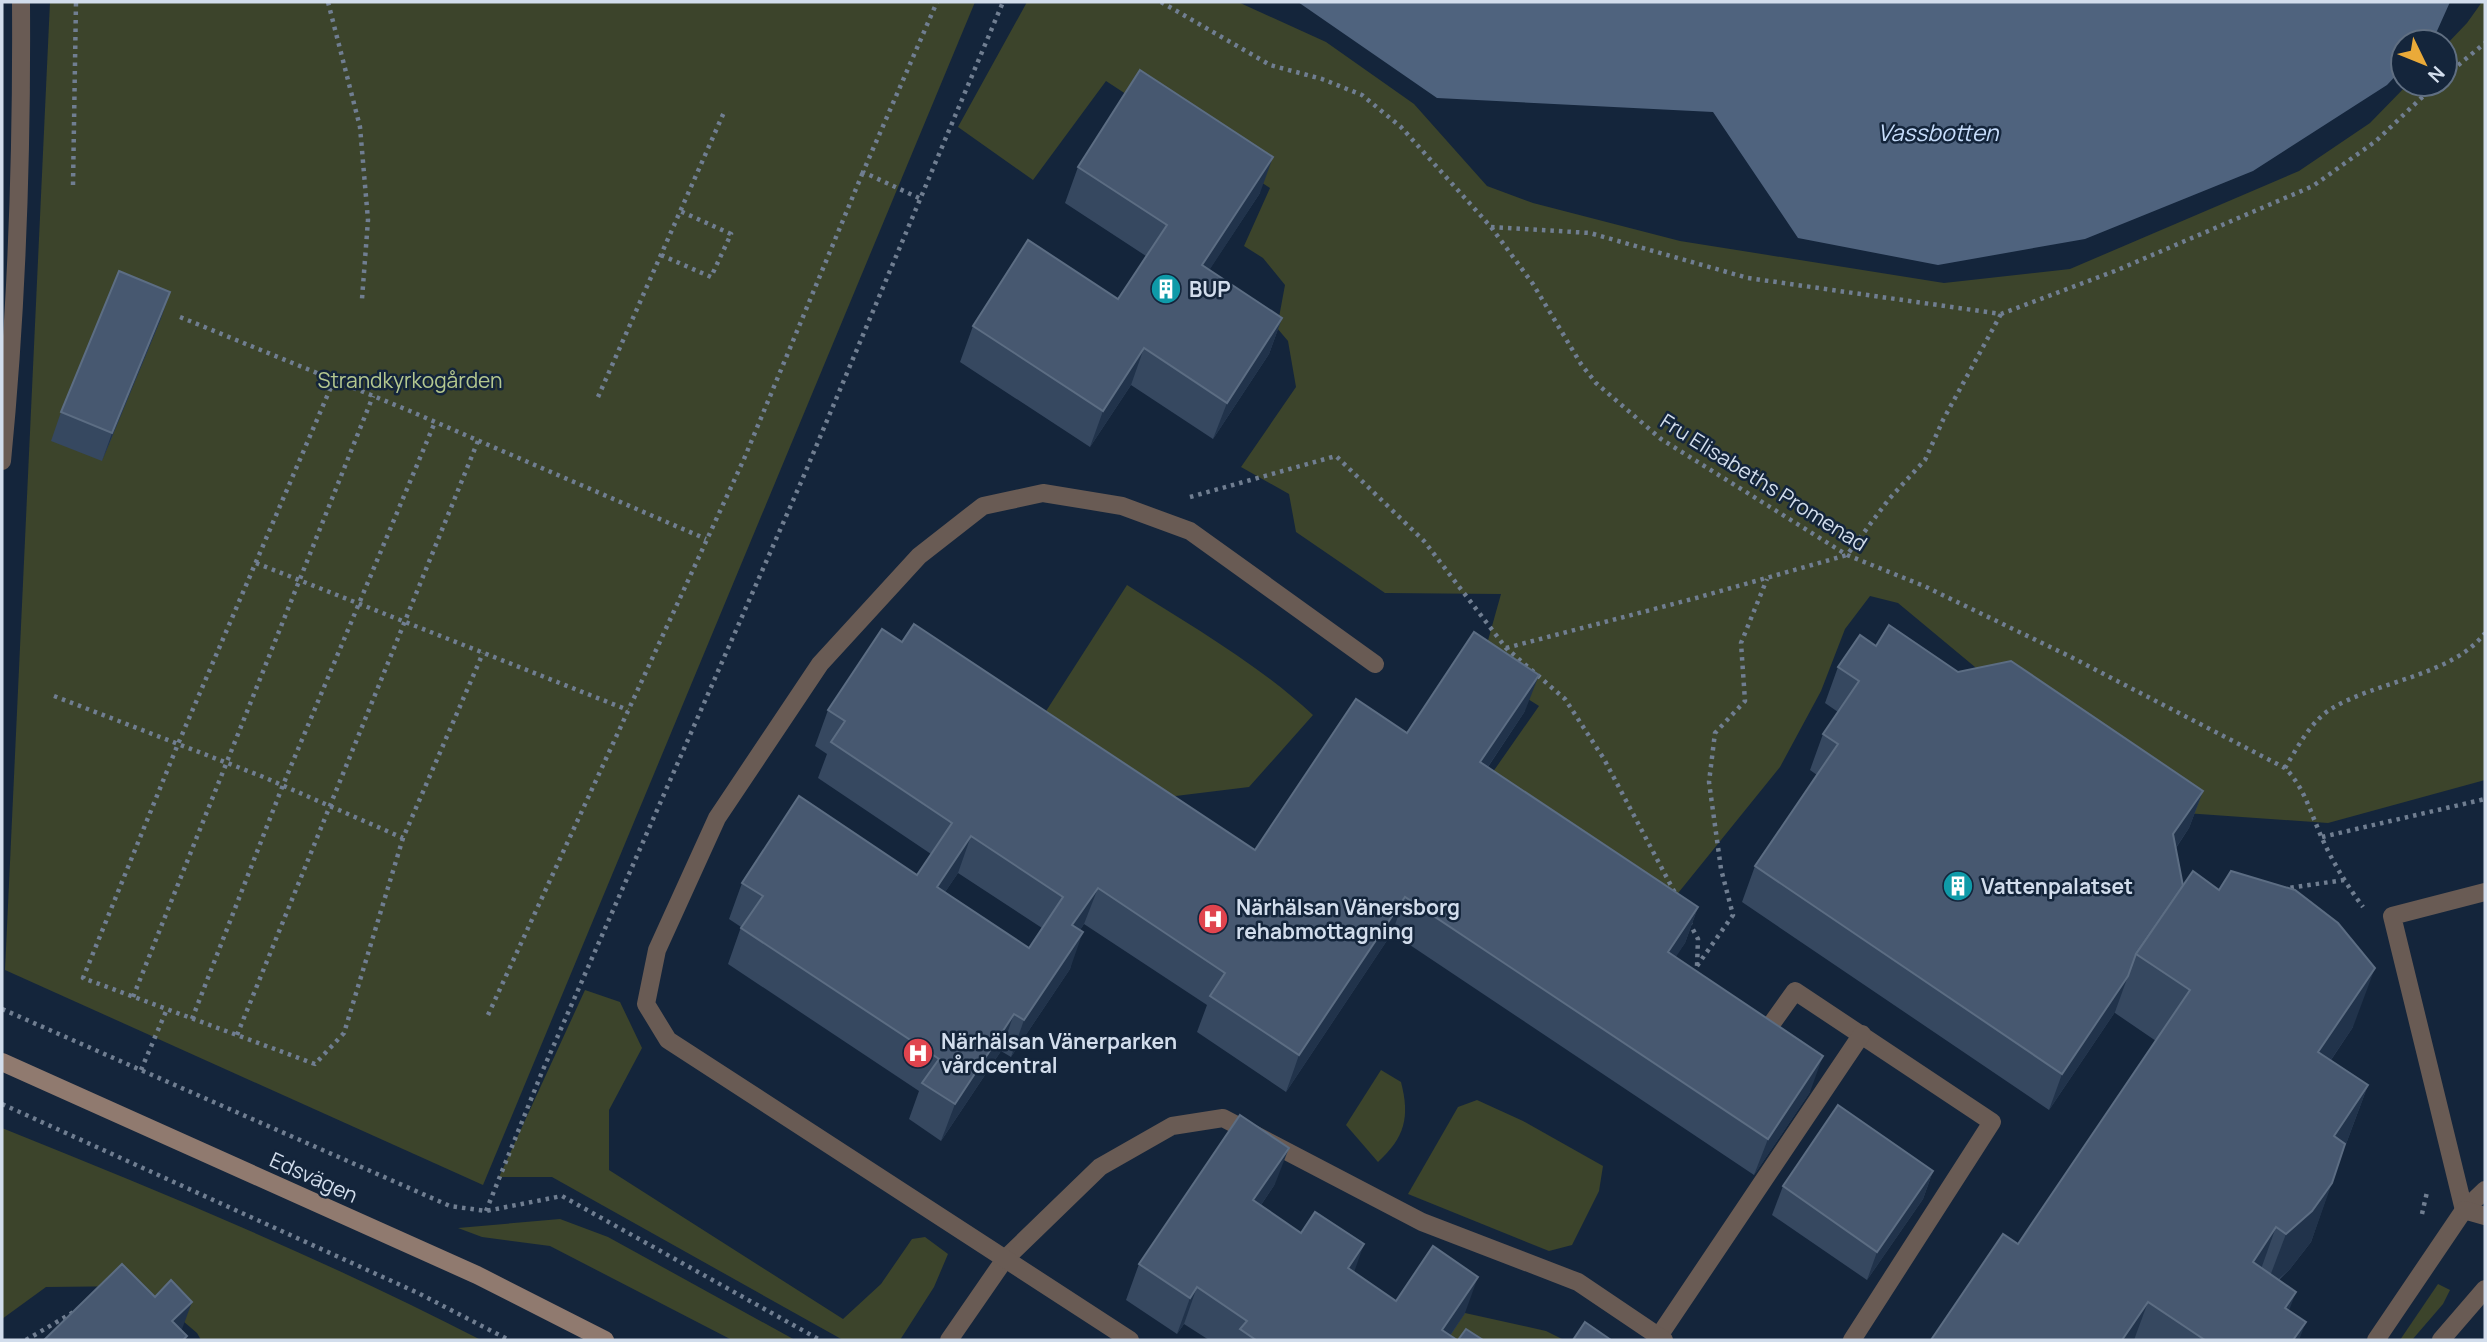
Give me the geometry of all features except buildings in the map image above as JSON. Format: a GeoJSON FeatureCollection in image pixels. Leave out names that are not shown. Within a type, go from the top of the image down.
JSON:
{"type":"FeatureCollection","features":[{"type":"Feature","properties":{"kind":"main road","name":"Edsvägen"},"geometry":{"type":"LineString","coordinates":[[2,1062],[477,1275],[605,1340]]}},
{"type":"Feature","properties":{"kind":"street"},"geometry":{"type":"LineString","coordinates":[[2,461],[18,240],[21,2]]}},
{"type":"Feature","properties":{"kind":"street"},"geometry":{"type":"LineString","coordinates":[[1130,1340],[668,1040],[646,1004],[657,950],[717,818],[820,664],[919,556],[983,506],[1043,493],[1122,506],[1190,531],[1375,664]]}},
{"type":"Feature","properties":{"kind":"street"},"geometry":{"type":"LineString","coordinates":[[2464,1210],[2392,916],[2485,892]]}},
{"type":"Feature","properties":{"kind":"street"},"geometry":{"type":"LineString","coordinates":[[1759,1041],[1795,991],[1992,1122],[1852,1340]]}},
{"type":"Feature","properties":{"kind":"street"},"geometry":{"type":"LineString","coordinates":[[949,1340],[1005,1259],[1100,1167],[1172,1126],[1223,1118],[1422,1222],[1578,1282],[1661,1338],[1862,1034]]}},
{"type":"Feature","properties":{"kind":"street"},"geometry":{"type":"LineString","coordinates":[[2376,1340],[2464,1210],[2485,1190]]}},
{"type":"Feature","properties":{"kind":"street"},"geometry":{"type":"LineString","coordinates":[[2464,1210],[2485,1216]]}},
{"type":"Feature","properties":{"kind":"street"},"geometry":{"type":"LineString","coordinates":[[2441,1340],[2485,1289]]}},
{"type":"Feature","properties":{"kind":"path"},"geometry":{"type":"LineString","coordinates":[[73,185],[76,2]]}},
{"type":"Feature","properties":{"kind":"path"},"geometry":{"type":"LineString","coordinates":[[328,2],[360,127],[368,220],[362,299]]}},
{"type":"Feature","properties":{"kind":"path"},"geometry":{"type":"LineString","coordinates":[[488,1015],[744,459],[937,2]]}},
{"type":"Feature","properties":{"kind":"path"},"geometry":{"type":"LineString","coordinates":[[486,1211],[542,1072],[802,480],[1003,2]]}},
{"type":"Feature","properties":{"kind":"path","name":"Fru Elisabeths Promenad"},"geometry":{"type":"LineString","coordinates":[[1161,2],[1270,65],[1322,79],[1362,95],[1401,127],[1490,227],[1533,284],[1581,365],[1626,411],[1661,439],[1847,555],[1924,586],[2069,656],[2285,768],[2299,782],[2344,880],[2371,919],[2392,916]]}},
{"type":"Feature","properties":{"kind":"path"},"geometry":{"type":"LineString","coordinates":[[2459,64],[2485,43]]}},
{"type":"Feature","properties":{"kind":"path"},"geometry":{"type":"LineString","coordinates":[[1490,227],[1590,233],[1748,278],[2001,314],[2115,271],[2313,186],[2376,141],[2421,98]]}},
{"type":"Feature","properties":{"kind":"path"},"geometry":{"type":"LineString","coordinates":[[598,397],[724,110]]}},
{"type":"Feature","properties":{"kind":"path"},"geometry":{"type":"LineString","coordinates":[[863,172],[919,198]]}},
{"type":"Feature","properties":{"kind":"path"},"geometry":{"type":"LineString","coordinates":[[661,255],[711,277],[732,234],[680,211]]}},
{"type":"Feature","properties":{"kind":"path"},"geometry":{"type":"LineString","coordinates":[[1506,648],[1847,555],[1889,499],[1925,460],[1942,420],[2001,314]]}},
{"type":"Feature","properties":{"kind":"path"},"geometry":{"type":"LineString","coordinates":[[180,317],[478,440],[706,539]]}},
{"type":"Feature","properties":{"kind":"path"},"geometry":{"type":"LineString","coordinates":[[334,380],[178,744],[83,978],[315,1064],[344,1033],[404,838],[483,653]]}},
{"type":"Feature","properties":{"kind":"path"},"geometry":{"type":"LineString","coordinates":[[133,997],[301,582],[373,396]]}},
{"type":"Feature","properties":{"kind":"path"},"geometry":{"type":"LineString","coordinates":[[192,1019],[283,785],[435,422]]}},
{"type":"Feature","properties":{"kind":"path"},"geometry":{"type":"LineString","coordinates":[[237,1035],[478,440]]}},
{"type":"Feature","properties":{"kind":"path"},"geometry":{"type":"LineString","coordinates":[[1139,513],[1335,456],[1424,541],[1506,648],[1565,699],[1604,759],[1680,903]]}},
{"type":"Feature","properties":{"kind":"path"},"geometry":{"type":"LineString","coordinates":[[256,563],[628,710]]}},
{"type":"Feature","properties":{"kind":"path"},"geometry":{"type":"LineString","coordinates":[[1686,915],[1698,939],[1697,966],[1733,915],[1721,869],[1709,782],[1715,733],[1745,701],[1741,643],[1767,578]]}},
{"type":"Feature","properties":{"kind":"path"},"geometry":{"type":"LineString","coordinates":[[2285,768],[2302,739],[2330,709],[2455,659],[2485,633]]}},
{"type":"Feature","properties":{"kind":"path"},"geometry":{"type":"LineString","coordinates":[[54,695],[283,785],[404,838]]}},
{"type":"Feature","properties":{"kind":"path"},"geometry":{"type":"LineString","coordinates":[[2322,837],[2485,799]]}},
{"type":"Feature","properties":{"kind":"path"},"geometry":{"type":"LineString","coordinates":[[2276,890],[2344,880]]}},
{"type":"Feature","properties":{"kind":"path"},"geometry":{"type":"LineString","coordinates":[[2,1009],[450,1206],[486,1211],[562,1196],[820,1340]]}},
{"type":"Feature","properties":{"kind":"path"},"geometry":{"type":"LineString","coordinates":[[141,1070],[167,1009]]}},
{"type":"Feature","properties":{"kind":"path"},"geometry":{"type":"LineString","coordinates":[[2,1104],[418,1293],[509,1340]]}},
{"type":"Feature","properties":{"kind":"path"},"geometry":{"type":"LineString","coordinates":[[2420,1223],[2427,1189]]}},
{"type":"Feature","properties":{"kind":"path"},"geometry":{"type":"LineString","coordinates":[[26,1340],[68,1313],[89,1305]]}},
{"type":"Feature","properties":{"kind":"green space","name":"Strandkyrkogården"},"geometry":{"type":"Polygon","coordinates":[[[50,2],[975,2],[483,1185],[5,970],[50,2]]]}},
{"type":"Feature","properties":{"kind":"green space"},"geometry":{"type":"Polygon","coordinates":[[[1027,2],[1238,2],[1326,42],[1414,104],[1487,186],[1533,203],[1680,241],[1944,283],[2070,269],[2299,171],[2370,123],[2394,98],[2459,98],[2459,31],[2482,2],[2485,2],[2485,780],[2328,823],[2185,813],[1987,677],[1898,603],[1870,596],[1845,629],[1821,691],[1780,767],[1662,913],[1481,789],[1539,706],[1480,669],[1501,594],[1385,593],[1296,532],[1289,494],[1241,467],[1296,387],[1288,341],[1277,328],[1285,285],[1263,258],[1244,246],[1270,188],[1106,81],[1033,180],[958,127],[1027,2]]]}},
{"type":"Feature","properties":{"kind":"green space"},"geometry":{"type":"Polygon","coordinates":[[[1127,585],[1246,662],[1313,715],[1249,787],[1143,800],[1032,733],[1127,585]]]}},
{"type":"Feature","properties":{"kind":"green space"},"geometry":{"type":"Polygon","coordinates":[[[585,990],[620,1002],[642,1048],[609,1110],[609,1170],[843,1319],[881,1284],[912,1239],[925,1237],[948,1254],[934,1287],[900,1340],[843,1340],[552,1177],[499,1177],[585,990]]]}},
{"type":"Feature","properties":{"kind":"green space"},"geometry":{"type":"Polygon","coordinates":[[[1381,1070],[1401,1082],[1405,1116],[1400,1135],[1378,1162],[1346,1125],[1381,1070]]]}},
{"type":"Feature","properties":{"kind":"green space"},"geometry":{"type":"Polygon","coordinates":[[[1477,1100],[1523,1121],[1603,1166],[1599,1191],[1572,1245],[1549,1251],[1408,1194],[1458,1107],[1477,1100]]]}},
{"type":"Feature","properties":{"kind":"green space"},"geometry":{"type":"Polygon","coordinates":[[[2,1128],[244,1228],[364,1282],[481,1340],[201,1340],[197,1333],[142,1286],[46,1287],[2,1319],[2,1128]]]}},
{"type":"Feature","properties":{"kind":"green space"},"geometry":{"type":"Polygon","coordinates":[[[560,1219],[608,1237],[795,1340],[732,1340],[550,1246],[482,1237],[458,1228],[560,1219]]]}},
{"type":"Feature","properties":{"kind":"green space"},"geometry":{"type":"Polygon","coordinates":[[[2438,1284],[2450,1290],[2443,1304],[2412,1340],[2400,1340],[2438,1284]]]}},
{"type":"Feature","properties":{"kind":"green space"},"geometry":{"type":"Polygon","coordinates":[[[1465,1313],[1546,1331],[1564,1340],[1447,1340],[1465,1313]]]}},
{"type":"Feature","properties":{"kind":"water","name":"Vassbotten"},"geometry":{"type":"Polygon","coordinates":[[[1298,2],[2450,2],[2438,28],[2389,28],[2387,85],[2253,171],[2085,239],[1938,265],[1798,238],[1713,112],[1437,98],[1298,2]]]}},
{"type":"Feature","properties":{"kind":"place","name":"BUP"},"geometry":{"type":"Point","coordinates":[1166,289]}},
{"type":"Feature","properties":{"kind":"place","name":"Vattenpalatset"},"geometry":{"type":"Point","coordinates":[1958,886]}},
{"type":"Feature","properties":{"kind":"place","name":"Närhälsan Vänersborg rehabmottagning"},"geometry":{"type":"Point","coordinates":[1213,919]}},
{"type":"Feature","properties":{"kind":"place","name":"Närhälsan Vänerparken vårdcentral"},"geometry":{"type":"Point","coordinates":[918,1053]}}]}
